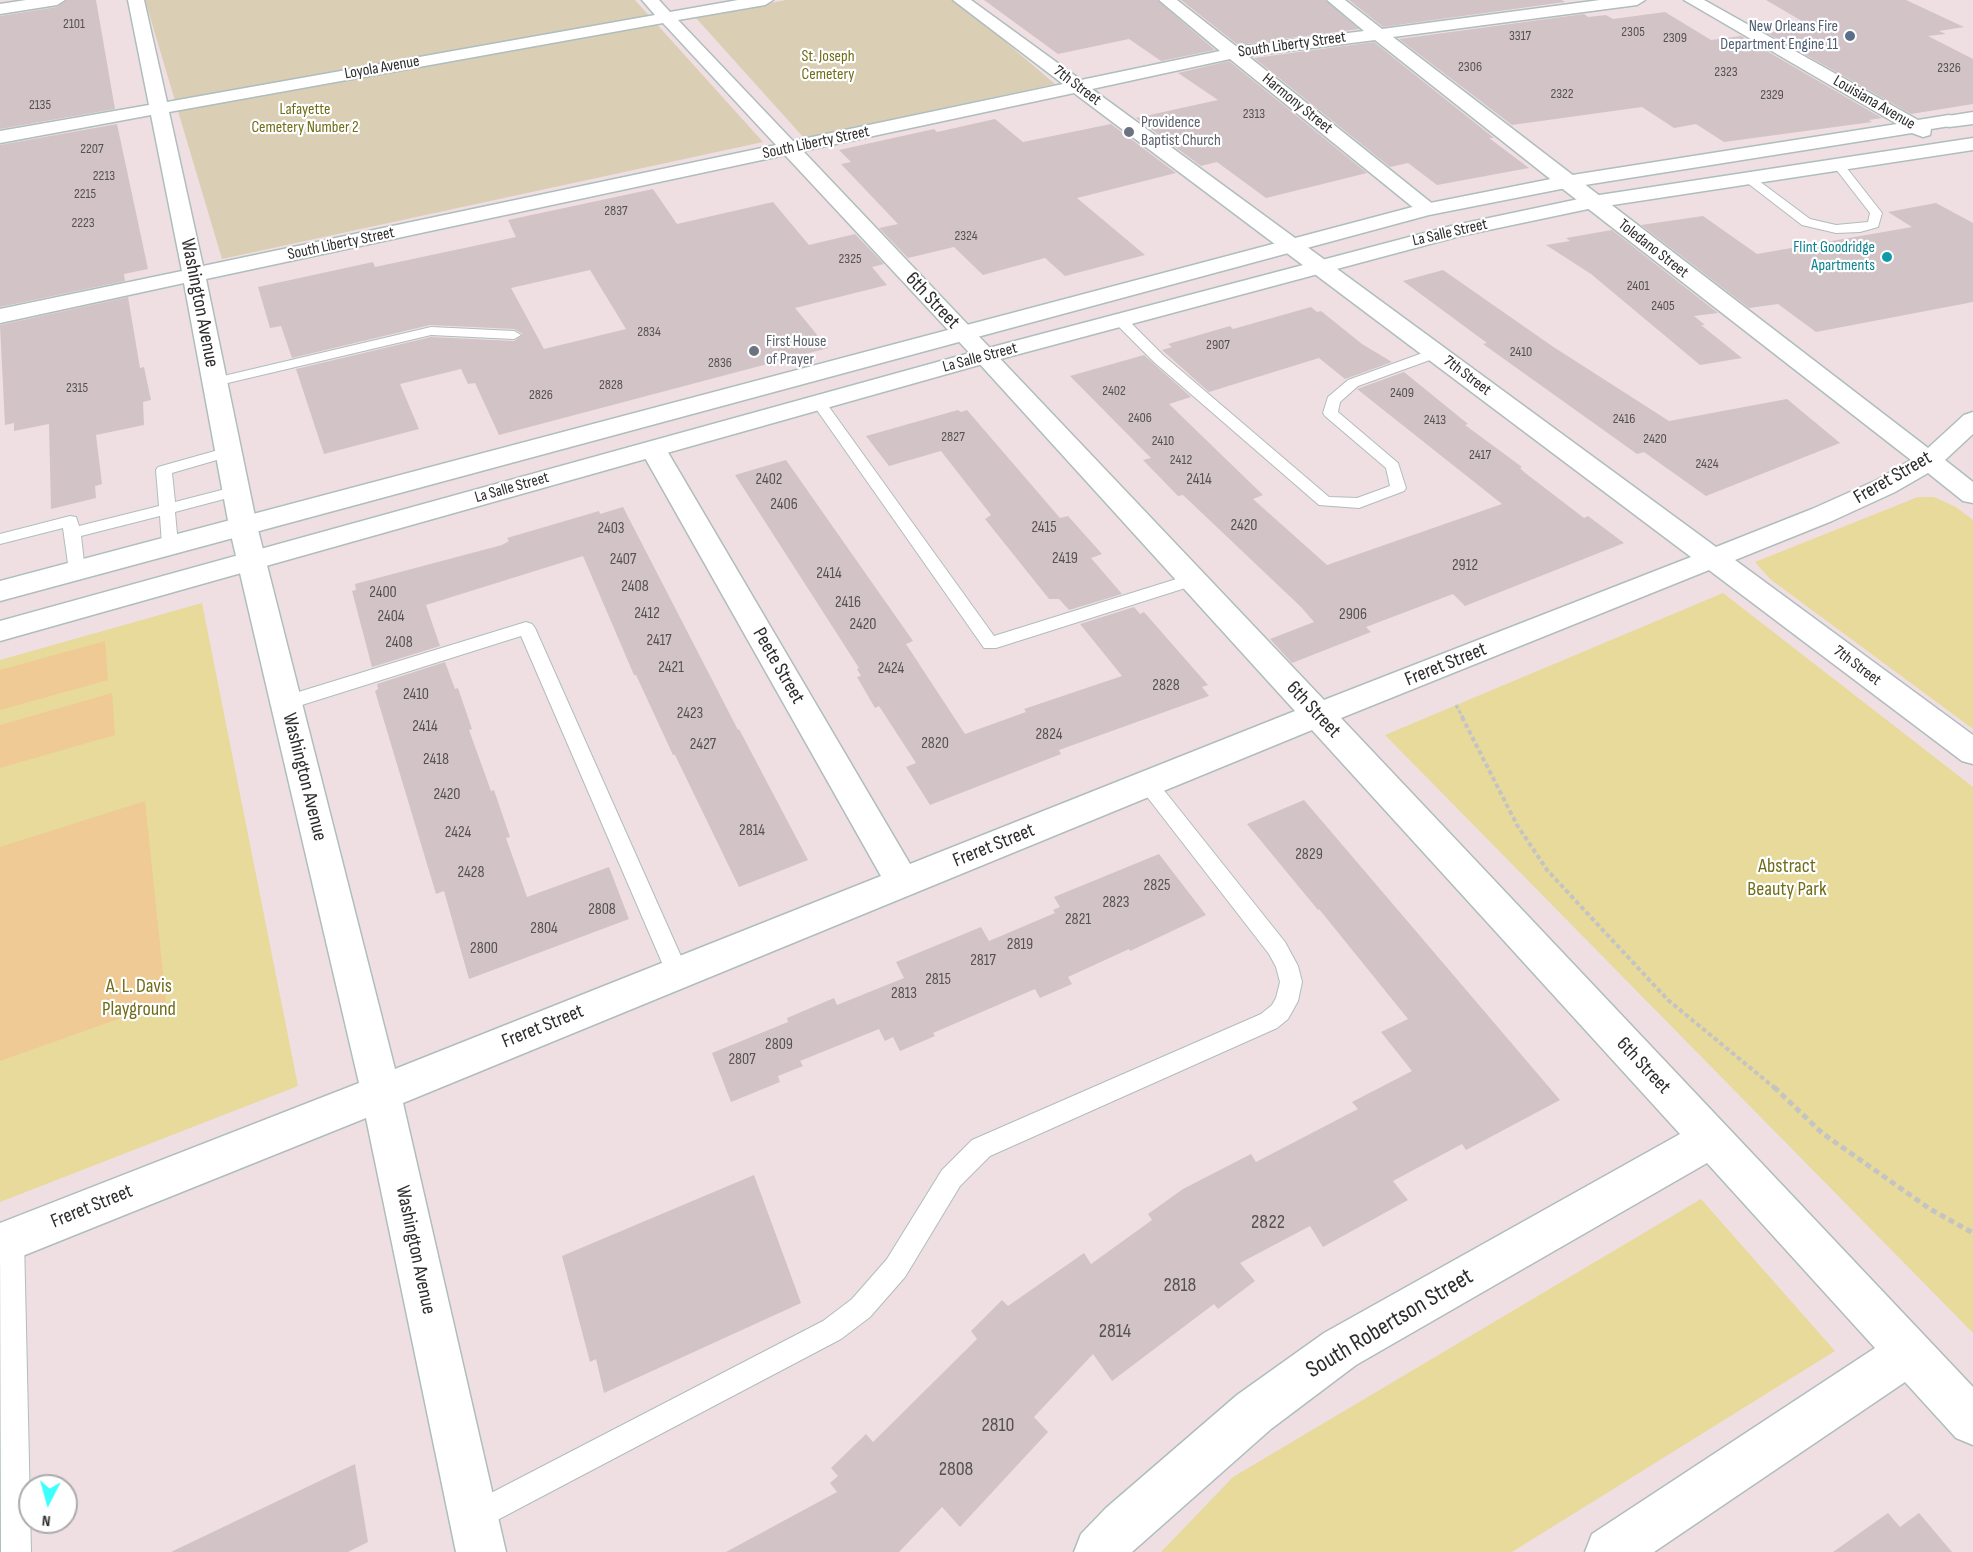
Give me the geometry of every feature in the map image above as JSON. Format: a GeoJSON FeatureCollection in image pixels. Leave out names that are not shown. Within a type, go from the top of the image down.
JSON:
{"type":"FeatureCollection","features":[{"type":"Feature","properties":{"kind":"street"},"geometry":{"type":"LineString","coordinates":[[0,9],[57,0]]}},
{"type":"Feature","properties":{"kind":"street","name":"Washington Avenue"},"geometry":{"type":"LineString","coordinates":[[136,0],[194,275],[243,526],[381,1093],[482,1552]]}},
{"type":"Feature","properties":{"kind":"street","name":"Loyola Avenue"},"geometry":{"type":"LineString","coordinates":[[0,137],[160,108],[659,9],[765,0]]}},
{"type":"Feature","properties":{"kind":"street","name":"7th Street"},"geometry":{"type":"LineString","coordinates":[[962,0],[1973,752]]}},
{"type":"Feature","properties":{"kind":"street","name":"Harmony Street"},"geometry":{"type":"LineString","coordinates":[[1167,0],[1426,209]]}},
{"type":"Feature","properties":{"kind":"street","name":"Toledano Street"},"geometry":{"type":"LineString","coordinates":[[1335,0],[1566,182],[1973,495]]}},
{"type":"Feature","properties":{"kind":"street","name":"South Liberty Street"},"geometry":{"type":"LineString","coordinates":[[0,316],[1234,53],[1377,32],[1637,0]]}},
{"type":"Feature","properties":{"kind":"street","name":"Louisiana Avenue"},"geometry":{"type":"LineString","coordinates":[[1692,0],[1775,47],[1920,117],[1963,146],[1973,159]]}},
{"type":"Feature","properties":{"kind":"street","name":"6th Street"},"geometry":{"type":"LineString","coordinates":[[659,9],[788,149],[985,356],[1973,1421]]}},
{"type":"Feature","properties":{"kind":"street"},"geometry":{"type":"LineString","coordinates":[[1775,47],[1807,42]]}},
{"type":"Feature","properties":{"kind":"street","name":"La Salle Street"},"geometry":{"type":"LineString","coordinates":[[0,591],[1426,209],[1920,117],[1948,121],[1973,118]]}},
{"type":"Feature","properties":{"kind":"street"},"geometry":{"type":"LineString","coordinates":[[1948,121],[1973,135]]}},
{"type":"Feature","properties":{"kind":"street","name":"La Salle Street"},"geometry":{"type":"LineString","coordinates":[[0,631],[985,356],[1319,265],[1458,230],[1593,202],[1963,146]]}},
{"type":"Feature","properties":{"kind":"street","name":"Freret Street"},"geometry":{"type":"LineString","coordinates":[[6,1241],[1822,515],[1886,486],[1929,461],[1973,420]]}},
{"type":"Feature","properties":{"kind":"street","name":"Peete Street"},"geometry":{"type":"LineString","coordinates":[[653,449],[903,883]]}},
{"type":"Feature","properties":{"kind":"street","name":"South Robertson Street"},"geometry":{"type":"LineString","coordinates":[[1099,1552],[1123,1524],[1254,1412],[1340,1349],[1711,1139]]}},
{"type":"Feature","properties":{"kind":"street"},"geometry":{"type":"LineString","coordinates":[[1610,1552],[1909,1352]]}},
{"type":"Feature","properties":{"kind":"lane"},"geometry":{"type":"LineString","coordinates":[[1747,178],[1806,222],[1836,229],[1860,228],[1874,224],[1876,213],[1838,164]]}},
{"type":"Feature","properties":{"kind":"lane"},"geometry":{"type":"LineString","coordinates":[[1120,320],[1159,359],[1326,502],[1359,502],[1398,488],[1393,466],[1330,413],[1333,400],[1353,383],[1436,353]]}},
{"type":"Feature","properties":{"kind":"lane"},"geometry":{"type":"LineString","coordinates":[[215,382],[431,331],[514,335]]}},
{"type":"Feature","properties":{"kind":"lane"},"geometry":{"type":"LineString","coordinates":[[819,403],[990,644],[1192,580]]}},
{"type":"Feature","properties":{"kind":"lane"},"geometry":{"type":"LineString","coordinates":[[170,545],[164,470],[229,452]]}},
{"type":"Feature","properties":{"kind":"lane"},"geometry":{"type":"LineString","coordinates":[[72,534],[237,491]]}},
{"type":"Feature","properties":{"kind":"lane"},"geometry":{"type":"LineString","coordinates":[[0,539],[70,521],[77,570]]}},
{"type":"Feature","properties":{"kind":"lane"},"geometry":{"type":"LineString","coordinates":[[286,703],[526,628],[677,972]]}},
{"type":"Feature","properties":{"kind":"lane"},"geometry":{"type":"LineString","coordinates":[[474,1517],[832,1330],[861,1308],[896,1268],[951,1178],[981,1148],[1269,1021],[1280,1012],[1287,1001],[1291,982],[1287,966],[1277,948],[1148,784]]}},
{"type":"Feature","properties":{"kind":"lane"},"geometry":{"type":"LineString","coordinates":[[6,1241],[16,1552]]}},
{"type":"Feature","properties":{"kind":"path"},"geometry":{"type":"LineString","coordinates":[[1456,705],[1517,825],[1547,870],[1668,1000],[1766,1079],[1822,1133],[1930,1209],[1973,1233]]}},
{"type":"Feature","properties":{"kind":"green space","name":"Lafayette Cemetery Number 2"},"geometry":{"type":"Polygon","coordinates":[[[145,0],[635,0],[763,142],[222,259],[145,0]]]}},
{"type":"Feature","properties":{"kind":"green space","name":"St. Joseph Cemetery"},"geometry":{"type":"Polygon","coordinates":[[[786,0],[956,0],[1055,84],[804,138],[696,18],[786,0]]]}},
{"type":"Feature","properties":{"kind":"green space"},"geometry":{"type":"Polygon","coordinates":[[[1918,497],[1934,497],[1956,507],[1973,520],[1973,729],[1770,579],[1755,562],[1918,497]]]}},
{"type":"Feature","properties":{"kind":"green space","name":"Abstract Beauty Park"},"geometry":{"type":"Polygon","coordinates":[[[1723,593],[1973,787],[1973,1333],[1385,735],[1723,593]]]}},
{"type":"Feature","properties":{"kind":"green space","name":"A. L. Davis Playground"},"geometry":{"type":"Polygon","coordinates":[[[202,603],[298,1086],[0,1202],[0,660],[202,603]]]}},
{"type":"Feature","properties":{"kind":"green space"},"geometry":{"type":"Polygon","coordinates":[[[105,641],[108,680],[0,710],[0,670],[105,641]]]}},
{"type":"Feature","properties":{"kind":"green space"},"geometry":{"type":"Polygon","coordinates":[[[112,693],[115,735],[0,768],[0,725],[112,693]]]}},
{"type":"Feature","properties":{"kind":"green space"},"geometry":{"type":"Polygon","coordinates":[[[145,801],[166,1002],[0,1061],[0,847],[145,801]]]}},
{"type":"Feature","properties":{"kind":"green space"},"geometry":{"type":"Polygon","coordinates":[[[1701,1199],[1835,1351],[1512,1552],[1161,1552],[1233,1477],[1701,1199]]]}},
{"type":"Feature","properties":{"kind":"building"},"geometry":{"type":"Polygon","coordinates":[[[67,0],[96,0],[115,109],[0,129],[0,16],[57,7],[67,0]]]}},
{"type":"Feature","properties":{"kind":"building"},"geometry":{"type":"Polygon","coordinates":[[[984,0],[1157,0],[1215,50],[1161,61],[1129,39],[1058,54],[984,0]]]}},
{"type":"Feature","properties":{"kind":"building"},"geometry":{"type":"Polygon","coordinates":[[[1181,0],[1325,0],[1359,29],[1238,45],[1181,0]]]}},
{"type":"Feature","properties":{"kind":"building"},"geometry":{"type":"Polygon","coordinates":[[[1349,0],[1562,0],[1565,2],[1383,27],[1349,0]]]}},
{"type":"Feature","properties":{"kind":"building"},"geometry":{"type":"Polygon","coordinates":[[[1766,0],[1906,0],[1964,27],[1939,31],[1946,34],[1928,36],[1973,59],[1973,104],[1911,114],[1767,33],[1812,27],[1766,0]]]}},
{"type":"Feature","properties":{"kind":"building"},"geometry":{"type":"Polygon","coordinates":[[[1665,12],[1711,40],[1741,36],[1882,118],[1869,120],[1872,122],[1724,142],[1696,124],[1674,128],[1642,107],[1512,125],[1399,39],[1584,14],[1588,17],[1606,15],[1613,19],[1665,12]]]}},
{"type":"Feature","properties":{"kind":"building"},"geometry":{"type":"Polygon","coordinates":[[[1374,42],[1494,138],[1489,138],[1529,168],[1437,185],[1408,163],[1390,167],[1254,58],[1374,42]]]}},
{"type":"Feature","properties":{"kind":"building"},"geometry":{"type":"Polygon","coordinates":[[[1229,61],[1367,173],[1266,198],[1217,162],[1201,166],[1136,118],[1218,100],[1178,73],[1229,61]]]}},
{"type":"Feature","properties":{"kind":"building"},"geometry":{"type":"Polygon","coordinates":[[[995,119],[1023,142],[1111,124],[1176,173],[1077,198],[1145,255],[1065,276],[1045,258],[983,275],[954,247],[908,258],[879,228],[898,224],[841,164],[851,162],[839,150],[934,129],[937,132],[995,119]]]}},
{"type":"Feature","properties":{"kind":"building"},"geometry":{"type":"Polygon","coordinates":[[[117,124],[148,269],[124,274],[125,281],[0,307],[0,145],[117,124]]]}},
{"type":"Feature","properties":{"kind":"building"},"geometry":{"type":"Polygon","coordinates":[[[653,189],[677,224],[773,202],[809,245],[855,234],[884,264],[872,267],[887,285],[795,308],[828,348],[499,435],[475,383],[468,384],[461,369],[400,384],[419,429],[324,454],[296,369],[431,337],[514,341],[523,334],[514,329],[430,325],[292,358],[281,326],[270,328],[258,287],[373,262],[375,267],[516,237],[508,220],[653,189]],[[590,270],[511,288],[544,349],[626,329],[590,270]]]}},
{"type":"Feature","properties":{"kind":"building"},"geometry":{"type":"Polygon","coordinates":[[[1936,203],[1973,223],[1973,302],[1816,332],[1778,304],[1749,308],[1641,225],[1703,216],[1757,254],[1912,227],[1888,212],[1936,203]]]}},
{"type":"Feature","properties":{"kind":"building"},"geometry":{"type":"Polygon","coordinates":[[[1612,230],[1718,313],[1694,316],[1705,325],[1701,325],[1742,358],[1700,365],[1591,274],[1546,245],[1570,241],[1566,238],[1612,230]]]}},
{"type":"Feature","properties":{"kind":"building"},"geometry":{"type":"Polygon","coordinates":[[[1443,270],[1552,346],[1669,421],[1787,399],[1840,443],[1706,496],[1644,452],[1637,454],[1483,344],[1487,343],[1403,281],[1443,270]]]}},
{"type":"Feature","properties":{"kind":"building"},"geometry":{"type":"Polygon","coordinates":[[[128,297],[140,368],[144,367],[151,400],[143,402],[144,425],[96,435],[102,484],[95,486],[96,498],[51,509],[49,424],[14,431],[14,423],[5,425],[0,325],[128,297]]]}},
{"type":"Feature","properties":{"kind":"building"},"geometry":{"type":"Polygon","coordinates":[[[1311,307],[1317,312],[1321,311],[1362,344],[1392,362],[1345,379],[1319,358],[1209,392],[1162,350],[1172,347],[1168,344],[1230,326],[1233,329],[1311,307]]]}},
{"type":"Feature","properties":{"kind":"building"},"geometry":{"type":"Polygon","coordinates":[[[1144,355],[1191,397],[1169,404],[1263,495],[1253,499],[1327,565],[1502,504],[1357,389],[1404,372],[1468,424],[1465,425],[1522,467],[1520,468],[1524,472],[1584,518],[1588,516],[1624,543],[1465,606],[1453,594],[1366,627],[1371,632],[1292,663],[1270,639],[1314,622],[1183,495],[1178,496],[1143,460],[1151,458],[1070,376],[1144,355]]]}},
{"type":"Feature","properties":{"kind":"building"},"geometry":{"type":"Polygon","coordinates":[[[958,410],[961,412],[967,410],[1060,518],[1068,516],[1102,554],[1091,558],[1122,594],[1069,610],[1059,599],[1049,599],[985,519],[991,515],[941,451],[889,466],[866,436],[958,410]]]}},
{"type":"Feature","properties":{"kind":"building"},"geometry":{"type":"Polygon","coordinates":[[[786,460],[913,641],[906,644],[965,734],[1026,712],[1024,709],[1122,676],[1080,624],[1134,607],[1140,614],[1144,612],[1208,685],[1202,687],[1209,696],[1059,750],[1061,754],[930,805],[906,767],[916,763],[879,706],[875,708],[857,677],[861,676],[857,669],[859,668],[735,475],[786,460]]]}},
{"type":"Feature","properties":{"kind":"building"},"geometry":{"type":"Polygon","coordinates":[[[623,507],[808,860],[739,887],[634,675],[583,556],[426,605],[440,646],[372,667],[352,591],[356,590],[355,584],[502,545],[509,541],[507,538],[599,511],[600,514],[623,507]]]}},
{"type":"Feature","properties":{"kind":"building"},"geometry":{"type":"Polygon","coordinates":[[[445,662],[455,689],[458,688],[472,729],[469,730],[491,791],[494,790],[510,837],[506,838],[527,897],[609,867],[629,919],[469,979],[444,891],[436,894],[375,691],[378,689],[377,684],[445,662]]]}},
{"type":"Feature","properties":{"kind":"building"},"geometry":{"type":"Polygon","coordinates":[[[1304,800],[1560,1100],[1466,1150],[1462,1144],[1393,1181],[1408,1200],[1323,1247],[1310,1226],[1240,1263],[1255,1281],[1218,1309],[1214,1304],[1112,1381],[1093,1354],[1034,1417],[1048,1432],[960,1527],[942,1507],[899,1552],[726,1552],[837,1492],[830,1483],[838,1476],[831,1468],[866,1434],[873,1442],[977,1339],[971,1331],[1002,1300],[1008,1306],[1084,1253],[1091,1264],[1152,1220],[1148,1214],[1183,1189],[1251,1154],[1256,1162],[1358,1109],[1352,1102],[1412,1071],[1381,1032],[1408,1019],[1247,824],[1304,800]]]}},
{"type":"Feature","properties":{"kind":"building"},"geometry":{"type":"Polygon","coordinates":[[[1159,854],[1206,915],[1068,977],[1072,984],[1040,998],[1035,989],[933,1033],[935,1036],[900,1051],[893,1037],[885,1041],[879,1029],[800,1061],[803,1066],[778,1076],[780,1082],[731,1102],[712,1053],[788,1022],[787,1018],[834,998],[837,1005],[904,978],[896,962],[981,927],[989,941],[1055,913],[1053,910],[1060,907],[1054,897],[1159,854]]]}},
{"type":"Feature","properties":{"kind":"building"},"geometry":{"type":"Polygon","coordinates":[[[754,1175],[801,1303],[604,1393],[596,1359],[590,1362],[562,1256],[754,1175]]]}},
{"type":"Feature","properties":{"kind":"building"},"geometry":{"type":"Polygon","coordinates":[[[355,1464],[368,1542],[348,1552],[171,1552],[355,1464]]]}},
{"type":"Feature","properties":{"kind":"building"},"geometry":{"type":"Polygon","coordinates":[[[1888,1513],[1900,1527],[1919,1513],[1952,1552],[1833,1552],[1888,1513]]]}},
{"type":"Feature","properties":{"kind":"place","name":"New Orleans Fire Department Engine 11"},"geometry":{"type":"Point","coordinates":[1850,36]}},
{"type":"Feature","properties":{"kind":"place","name":"Providence Baptist Church"},"geometry":{"type":"Point","coordinates":[1129,132]}},
{"type":"Feature","properties":{"kind":"place","name":"Flint Goodridge Apartments"},"geometry":{"type":"Point","coordinates":[1887,257]}},
{"type":"Feature","properties":{"kind":"place","name":"First House of Prayer"},"geometry":{"type":"Point","coordinates":[754,351]}}]}
